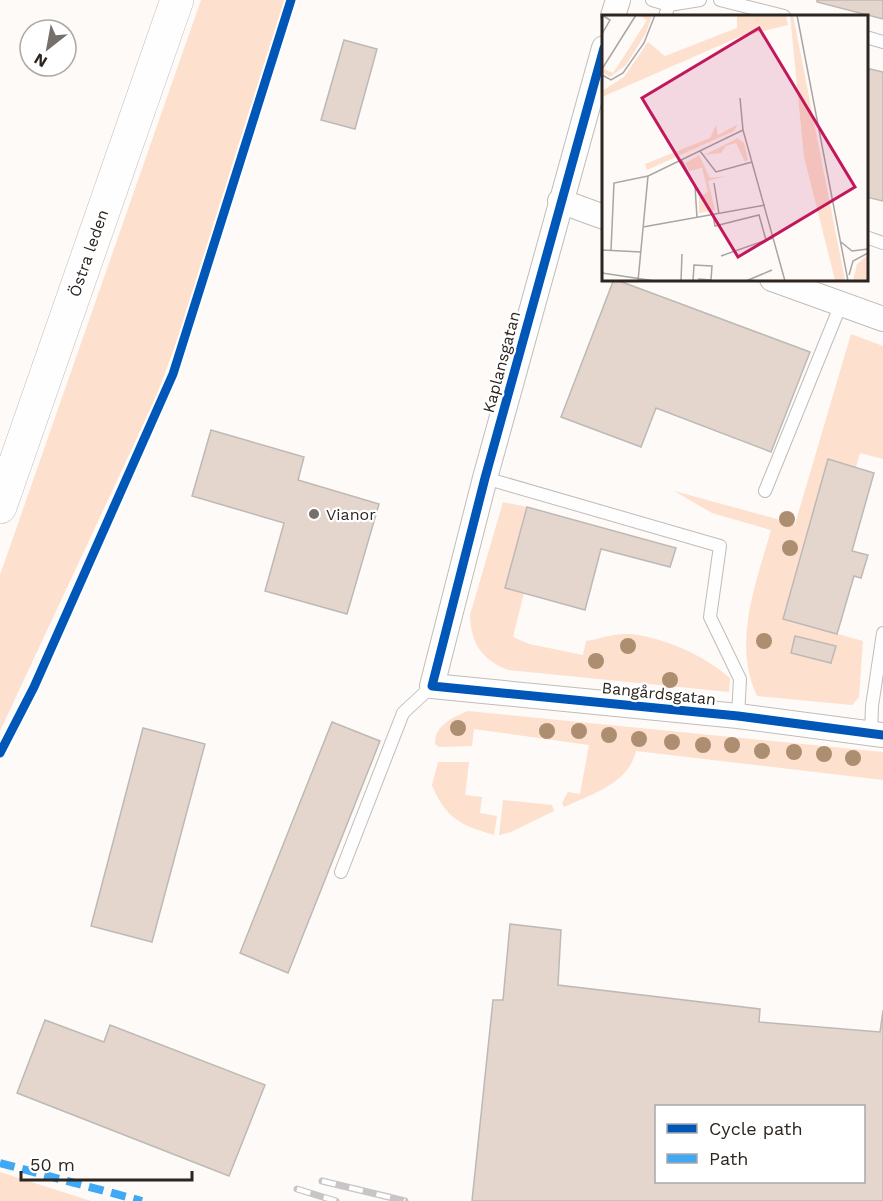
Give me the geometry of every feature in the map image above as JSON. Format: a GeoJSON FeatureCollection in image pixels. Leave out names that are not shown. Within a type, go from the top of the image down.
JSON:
{"type":"FeatureCollection","features":[{"type":"Feature","properties":{"kind":"highway","name":"Östra leden"},"geometry":{"type":"LineString","coordinates":[[0,507],[177,0]]}},
{"type":"Feature","properties":{"kind":"street"},"geometry":{"type":"LineString","coordinates":[[613,15],[618,0]]}},
{"type":"Feature","properties":{"kind":"street","name":"Kaplansgatan"},"geometry":{"type":"LineString","coordinates":[[432,686],[485,478],[602,55]]}},
{"type":"Feature","properties":{"kind":"street"},"geometry":{"type":"LineString","coordinates":[[560,201],[602,216]]}},
{"type":"Feature","properties":{"kind":"street"},"geometry":{"type":"LineString","coordinates":[[775,280],[882,316]]}},
{"type":"Feature","properties":{"kind":"street","name":"Bangårdsgatan"},"geometry":{"type":"LineString","coordinates":[[432,686],[738,716],[877,735]]}},
{"type":"Feature","properties":{"kind":"lane"},"geometry":{"type":"LineString","coordinates":[[652,0],[667,11],[700,0]]}},
{"type":"Feature","properties":{"kind":"lane"},"geometry":{"type":"LineString","coordinates":[[720,0],[741,3],[781,15]]}},
{"type":"Feature","properties":{"kind":"lane"},"geometry":{"type":"LineString","coordinates":[[868,37],[883,42]]}},
{"type":"Feature","properties":{"kind":"lane"},"geometry":{"type":"LineString","coordinates":[[868,237],[883,243]]}},
{"type":"Feature","properties":{"kind":"lane"},"geometry":{"type":"LineString","coordinates":[[765,491],[841,304]]}},
{"type":"Feature","properties":{"kind":"lane"},"geometry":{"type":"LineString","coordinates":[[485,478],[720,546],[710,617],[740,679],[738,716]]}},
{"type":"Feature","properties":{"kind":"lane"},"geometry":{"type":"LineString","coordinates":[[877,735],[872,706],[883,633]]}},
{"type":"Feature","properties":{"kind":"lane"},"geometry":{"type":"LineString","coordinates":[[341,872],[403,713],[432,686]]}},
{"type":"Feature","properties":{"kind":"shaded area"},"geometry":{"type":"Polygon","coordinates":[[[201,0],[285,0],[179,335],[156,397],[0,731],[0,575],[201,0]]]}},
{"type":"Feature","properties":{"kind":"shaded area"},"geometry":{"type":"Polygon","coordinates":[[[851,334],[883,346],[883,459],[860,453],[856,467],[829,460],[784,619],[863,641],[859,697],[852,705],[757,696],[750,676],[746,634],[753,592],[771,530],[712,513],[674,491],[795,524],[851,334]],[[795,636],[791,653],[832,663],[835,646],[795,636]]]}},
{"type":"Feature","properties":{"kind":"shaded area"},"geometry":{"type":"Polygon","coordinates":[[[503,502],[527,507],[505,588],[524,593],[513,637],[529,644],[583,655],[586,641],[612,635],[623,634],[654,639],[682,648],[709,662],[730,678],[729,692],[508,670],[491,661],[475,642],[470,615],[503,502]]]}},
{"type":"Feature","properties":{"kind":"shaded area"},"geometry":{"type":"Polygon","coordinates":[[[468,711],[883,752],[883,780],[636,751],[632,762],[617,780],[564,807],[562,803],[568,792],[580,794],[589,745],[474,729],[472,746],[439,747],[435,744],[441,727],[468,711]]]}},
{"type":"Feature","properties":{"kind":"shaded area"},"geometry":{"type":"Polygon","coordinates":[[[438,762],[469,762],[465,795],[482,797],[480,813],[497,816],[494,835],[464,824],[449,813],[432,785],[438,762]]]}},
{"type":"Feature","properties":{"kind":"shaded area"},"geometry":{"type":"Polygon","coordinates":[[[503,800],[552,805],[554,811],[511,832],[499,835],[503,800]]]}},
{"type":"Feature","properties":{"kind":"shaded area"},"geometry":{"type":"Polygon","coordinates":[[[0,1172],[91,1201],[0,1201],[0,1172]]]}},
{"type":"Feature","properties":{"kind":"building"},"geometry":{"type":"Polygon","coordinates":[[[817,0],[883,0],[883,19],[868,15],[817,2],[817,0]]]}},
{"type":"Feature","properties":{"kind":"building"},"geometry":{"type":"Polygon","coordinates":[[[344,40],[377,49],[355,129],[321,120],[344,40]]]}},
{"type":"Feature","properties":{"kind":"building"},"geometry":{"type":"Polygon","coordinates":[[[868,68],[883,72],[883,201],[868,197],[868,68]]]}},
{"type":"Feature","properties":{"kind":"building"},"geometry":{"type":"Polygon","coordinates":[[[614,280],[810,352],[771,452],[656,408],[641,447],[561,417],[614,280]]]}},
{"type":"Feature","properties":{"kind":"building","name":"Vianor"},"geometry":{"type":"Polygon","coordinates":[[[211,430],[304,457],[298,480],[379,504],[347,614],[265,591],[284,523],[192,496],[211,430]]]}},
{"type":"Feature","properties":{"kind":"building"},"geometry":{"type":"Polygon","coordinates":[[[828,459],[874,473],[852,551],[868,555],[861,578],[854,576],[837,634],[783,619],[828,459]]]}},
{"type":"Feature","properties":{"kind":"building"},"geometry":{"type":"Polygon","coordinates":[[[527,507],[676,548],[670,567],[601,549],[585,610],[505,588],[527,507]]]}},
{"type":"Feature","properties":{"kind":"building"},"geometry":{"type":"Polygon","coordinates":[[[795,636],[836,646],[831,663],[791,653],[795,636]]]}},
{"type":"Feature","properties":{"kind":"building"},"geometry":{"type":"Polygon","coordinates":[[[332,722],[380,741],[288,973],[240,953],[332,722]]]}},
{"type":"Feature","properties":{"kind":"building"},"geometry":{"type":"Polygon","coordinates":[[[143,728],[205,744],[152,942],[91,926],[143,728]]]}},
{"type":"Feature","properties":{"kind":"building"},"geometry":{"type":"Polygon","coordinates":[[[510,924],[561,930],[558,985],[760,1009],[759,1022],[880,1032],[883,1010],[883,1201],[472,1201],[493,1000],[503,1000],[510,924]]]}},
{"type":"Feature","properties":{"kind":"building"},"geometry":{"type":"Polygon","coordinates":[[[45,1020],[104,1042],[110,1025],[265,1085],[229,1176],[17,1093],[45,1020]]]}},
{"type":"Feature","properties":{"kind":"railway"},"geometry":{"type":"LineString","coordinates":[[322,1181],[405,1201]]}},
{"type":"Feature","properties":{"kind":"railway"},"geometry":{"type":"LineString","coordinates":[[297,1189],[336,1201]]}},
{"type":"Feature","properties":{"kind":"marked path"},"geometry":{"type":"LineString","coordinates":[[0,1163],[142,1201]]}},
{"type":"Feature","properties":{"kind":"cycle path"},"geometry":{"type":"LineString","coordinates":[[0,753],[34,687],[173,374],[291,0]]}},
{"type":"Feature","properties":{"kind":"cycle path"},"geometry":{"type":"LineString","coordinates":[[602,55],[485,478],[432,686],[738,716],[883,735]]}},
{"type":"Feature","properties":{"kind":"place","name":"Vianor"},"geometry":{"type":"Point","coordinates":[314,514]}}]}
